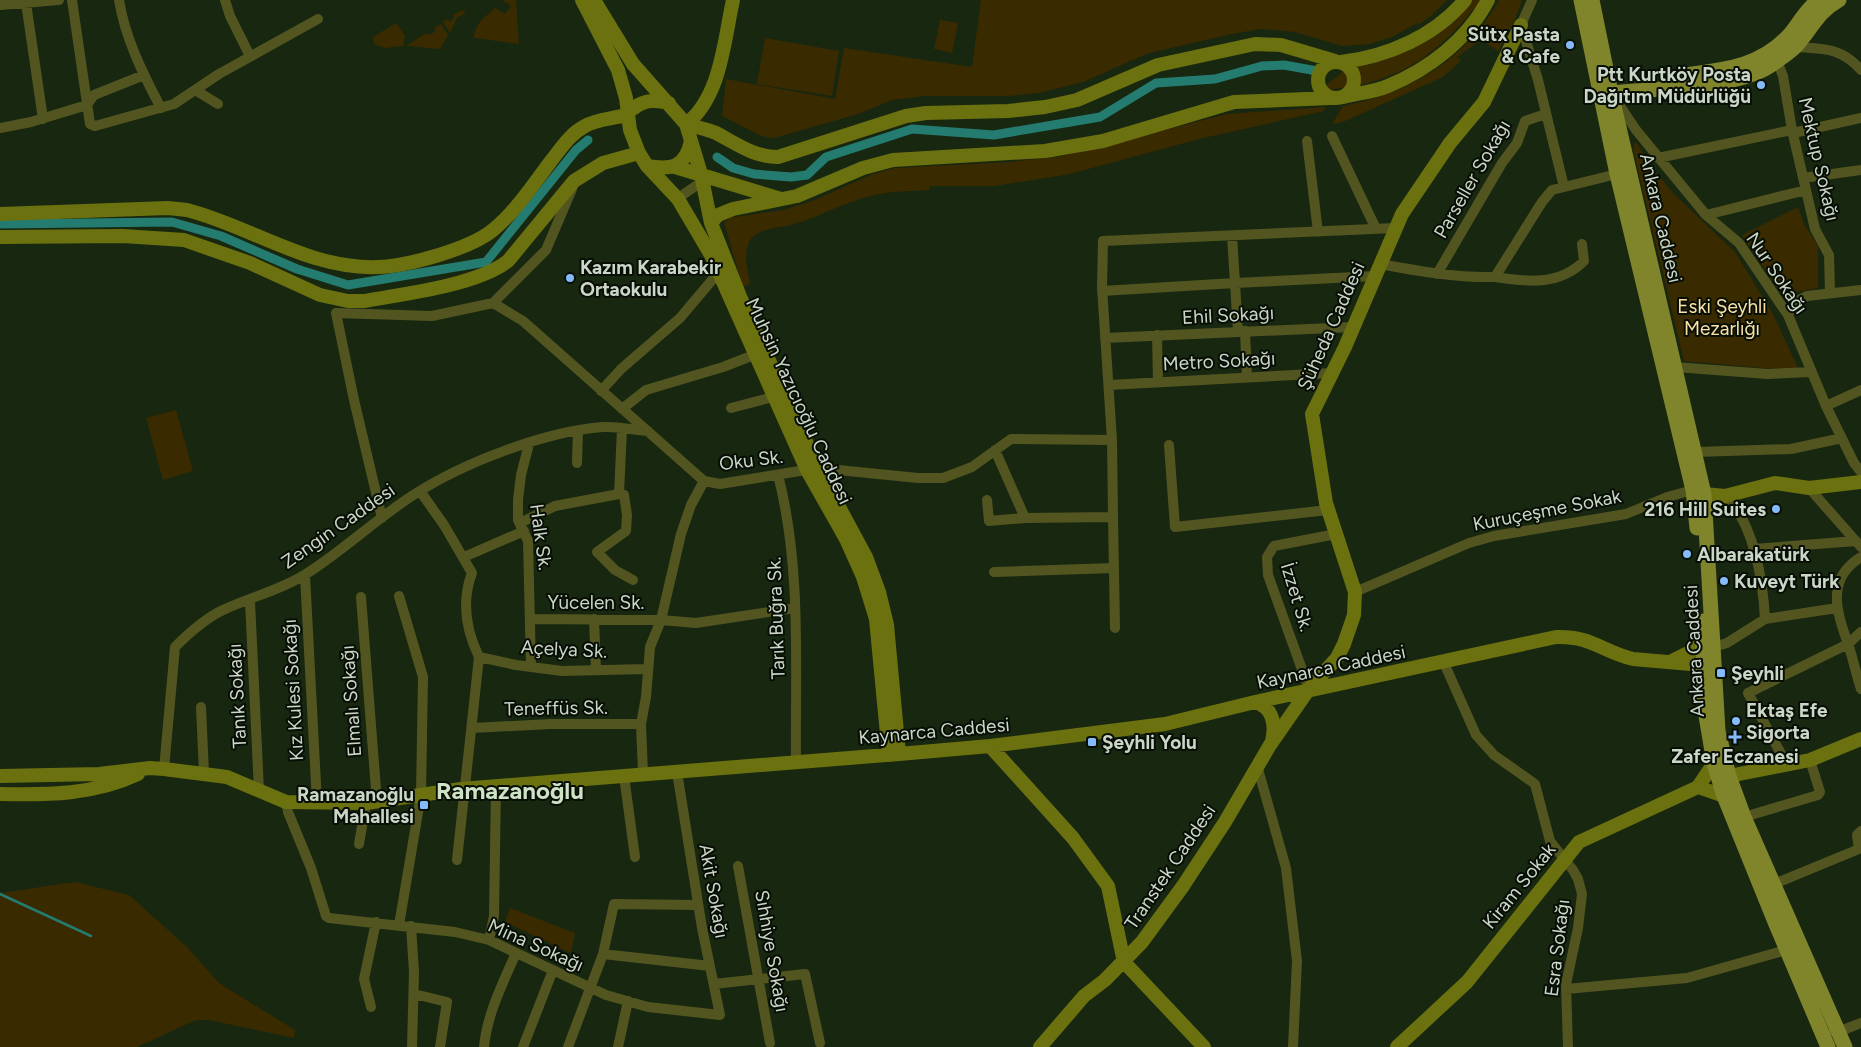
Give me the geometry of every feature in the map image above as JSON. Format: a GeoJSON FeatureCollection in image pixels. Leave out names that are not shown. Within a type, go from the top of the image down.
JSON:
{"type":"FeatureCollection","features":[{"type":"Feature","properties":{"kind":"main road","name":"Ankara Caddesi"},"geometry":{"type":"LineString","coordinates":[[1581,0],[1606,89],[1622,136],[1696,452],[1714,647],[1703,682],[1707,732],[1714,763],[1724,796],[1786,950],[1828,1047]]}},
{"type":"Feature","properties":{"kind":"main road","name":"Ankara Caddesi"},"geometry":{"type":"LineString","coordinates":[[1592,0],[1618,174],[1699,492],[1703,634],[1718,731],[1729,776],[1744,817],[1845,1047]]}},
{"type":"Feature","properties":{"kind":"main road"},"geometry":{"type":"LineString","coordinates":[[1606,89],[1730,70],[1757,61],[1780,44],[1819,0]]}},
{"type":"Feature","properties":{"kind":"main road"},"geometry":{"type":"LineString","coordinates":[[1606,89],[1742,79],[1765,70],[1795,47],[1820,13],[1839,0]]}},
{"type":"Feature","properties":{"kind":"street"},"geometry":{"type":"LineString","coordinates":[[0,5],[59,0]]}},
{"type":"Feature","properties":{"kind":"street"},"geometry":{"type":"LineString","coordinates":[[72,0],[90,124],[95,126],[180,101],[250,56],[318,18]]}},
{"type":"Feature","properties":{"kind":"street"},"geometry":{"type":"LineString","coordinates":[[119,0],[128,33],[144,76],[161,108]]}},
{"type":"Feature","properties":{"kind":"street"},"geometry":{"type":"LineString","coordinates":[[225,0],[230,16],[250,56]]}},
{"type":"Feature","properties":{"kind":"street","name":"Muhsin Yazıcıoğlu Caddesi"},"geometry":{"type":"LineString","coordinates":[[582,0],[618,70],[626,98],[630,130],[639,153],[647,166],[678,199],[711,255],[773,396],[813,469],[866,557],[879,592],[887,625],[894,754]]}},
{"type":"Feature","properties":{"kind":"street","name":"Muhsin Yazıcıoğlu Caddesi"},"geometry":{"type":"LineString","coordinates":[[594,0],[633,64],[670,103],[686,124],[711,223],[813,469]]}},
{"type":"Feature","properties":{"kind":"street"},"geometry":{"type":"LineString","coordinates":[[686,124],[699,114],[708,99],[716,76],[733,0]]}},
{"type":"Feature","properties":{"kind":"street"},"geometry":{"type":"LineString","coordinates":[[1337,97],[1321,91],[1318,86],[1318,74],[1324,65],[1361,60],[1404,45],[1438,26],[1465,0]]}},
{"type":"Feature","properties":{"kind":"street"},"geometry":{"type":"LineString","coordinates":[[711,223],[718,215],[733,209],[781,200],[810,191],[863,168],[893,160],[1045,151],[1103,140],[1234,102],[1337,97],[1387,87],[1446,52],[1466,32],[1488,0]]}},
{"type":"Feature","properties":{"kind":"street","name":"Şüheda Caddesi"},"geometry":{"type":"LineString","coordinates":[[1309,690],[1337,658],[1354,615],[1354,592],[1328,510],[1318,465],[1312,414],[1353,327],[1402,214],[1450,143],[1484,102],[1532,0]]}},
{"type":"Feature","properties":{"kind":"street"},"geometry":{"type":"LineString","coordinates":[[26,3],[43,119]]}},
{"type":"Feature","properties":{"kind":"street"},"geometry":{"type":"LineString","coordinates":[[1521,24],[1564,187]]}},
{"type":"Feature","properties":{"kind":"street"},"geometry":{"type":"LineString","coordinates":[[686,124],[714,132],[750,152],[765,157],[778,156],[906,116],[926,113],[1008,111],[1077,100],[1158,66],[1255,44],[1281,46],[1338,62],[1351,70],[1354,82],[1352,88],[1337,97]]}},
{"type":"Feature","properties":{"kind":"street"},"geometry":{"type":"LineString","coordinates":[[1795,47],[1826,49],[1839,52],[1853,60],[1861,70]]}},
{"type":"Feature","properties":{"kind":"street","name":"Mektup Sokağı"},"geometry":{"type":"LineString","coordinates":[[1777,61],[1783,76],[1815,229],[1829,256],[1830,293]]}},
{"type":"Feature","properties":{"kind":"street"},"geometry":{"type":"LineString","coordinates":[[0,128],[43,119],[87,105],[94,94],[144,76]]}},
{"type":"Feature","properties":{"kind":"street","name":"Nur Sokağı"},"geometry":{"type":"LineString","coordinates":[[1606,89],[1658,158],[1706,215],[1738,243],[1788,315],[1810,372],[1854,463],[1861,472]]}},
{"type":"Feature","properties":{"kind":"street"},"geometry":{"type":"LineString","coordinates":[[195,90],[218,104]]}},
{"type":"Feature","properties":{"kind":"street"},"geometry":{"type":"LineString","coordinates":[[0,214],[168,208],[187,210],[296,252],[321,259],[363,268],[395,266],[449,251],[491,232],[509,215],[568,137],[586,124],[627,114],[635,106],[648,101],[656,100],[670,103]]}},
{"type":"Feature","properties":{"kind":"street","name":"Parseller Sokağı"},"geometry":{"type":"LineString","coordinates":[[1437,274],[1502,163],[1517,143],[1525,121],[1546,114]]}},
{"type":"Feature","properties":{"kind":"street"},"geometry":{"type":"LineString","coordinates":[[1658,158],[1861,118]]}},
{"type":"Feature","properties":{"kind":"street"},"geometry":{"type":"LineString","coordinates":[[1622,136],[1627,128],[1636,130]]}},
{"type":"Feature","properties":{"kind":"street"},"geometry":{"type":"LineString","coordinates":[[1332,136],[1376,229]]}},
{"type":"Feature","properties":{"kind":"street"},"geometry":{"type":"LineString","coordinates":[[647,166],[669,169],[674,167],[686,156],[691,141]]}},
{"type":"Feature","properties":{"kind":"street"},"geometry":{"type":"LineString","coordinates":[[1307,141],[1318,232]]}},
{"type":"Feature","properties":{"kind":"street"},"geometry":{"type":"LineString","coordinates":[[0,237],[123,236],[184,240],[250,263],[320,295],[348,301],[364,300],[478,278],[497,270],[508,261],[574,182],[603,163],[639,153]]}},
{"type":"Feature","properties":{"kind":"street"},"geometry":{"type":"LineString","coordinates":[[674,167],[699,179],[781,200]]}},
{"type":"Feature","properties":{"kind":"street"},"geometry":{"type":"LineString","coordinates":[[1803,178],[1861,170]]}},
{"type":"Feature","properties":{"kind":"street"},"geometry":{"type":"LineString","coordinates":[[1495,277],[1542,202],[1552,190],[1618,174]]}},
{"type":"Feature","properties":{"kind":"street"},"geometry":{"type":"LineString","coordinates":[[684,194],[699,179]]}},
{"type":"Feature","properties":{"kind":"street"},"geometry":{"type":"LineString","coordinates":[[382,518],[336,313],[432,316],[493,303],[546,250],[574,182]]}},
{"type":"Feature","properties":{"kind":"street"},"geometry":{"type":"LineString","coordinates":[[1706,215],[1806,190]]}},
{"type":"Feature","properties":{"kind":"street"},"geometry":{"type":"LineString","coordinates":[[1115,628],[1112,440],[1102,291],[1103,241],[1395,228]]}},
{"type":"Feature","properties":{"kind":"street"},"geometry":{"type":"LineString","coordinates":[[1232,236],[1247,378]]}},
{"type":"Feature","properties":{"kind":"street"},"geometry":{"type":"LineString","coordinates":[[1102,291],[1236,283],[1378,270],[1473,278],[1495,277],[1536,282],[1562,277],[1576,269],[1584,261],[1582,244]]}},
{"type":"Feature","properties":{"kind":"street"},"geometry":{"type":"LineString","coordinates":[[600,391],[621,369],[680,318],[718,273]]}},
{"type":"Feature","properties":{"kind":"street"},"geometry":{"type":"LineString","coordinates":[[1788,315],[1795,302],[1800,299],[1830,293],[1861,290]]}},
{"type":"Feature","properties":{"kind":"street","name":"Oku Sk."},"geometry":{"type":"LineString","coordinates":[[493,303],[523,321],[704,481],[720,484],[813,469],[918,478],[944,478],[972,467],[1011,438],[1112,440]]}},
{"type":"Feature","properties":{"kind":"street","name":"Ehil Sokağı"},"geometry":{"type":"LineString","coordinates":[[1105,338],[1353,327]]}},
{"type":"Feature","properties":{"kind":"street"},"geometry":{"type":"LineString","coordinates":[[1157,336],[1158,382]]}},
{"type":"Feature","properties":{"kind":"street"},"geometry":{"type":"LineString","coordinates":[[622,409],[646,390],[723,367],[754,355]]}},
{"type":"Feature","properties":{"kind":"street"},"geometry":{"type":"LineString","coordinates":[[1675,367],[1768,374],[1810,372]]}},
{"type":"Feature","properties":{"kind":"street","name":"Metro Sokağı"},"geometry":{"type":"LineString","coordinates":[[1109,385],[1332,373]]}},
{"type":"Feature","properties":{"kind":"street"},"geometry":{"type":"LineString","coordinates":[[1826,406],[1861,390]]}},
{"type":"Feature","properties":{"kind":"street"},"geometry":{"type":"LineString","coordinates":[[731,408],[773,396]]}},
{"type":"Feature","properties":{"kind":"street","name":"Zengin Caddesi"},"geometry":{"type":"LineString","coordinates":[[157,769],[175,646],[194,627],[214,615],[250,601],[305,575],[420,491],[463,469],[507,450],[578,431],[604,427],[648,431]]}},
{"type":"Feature","properties":{"kind":"street"},"geometry":{"type":"LineString","coordinates":[[618,494],[622,429]]}},
{"type":"Feature","properties":{"kind":"street"},"geometry":{"type":"LineString","coordinates":[[577,463],[578,431]]}},
{"type":"Feature","properties":{"kind":"street"},"geometry":{"type":"LineString","coordinates":[[1696,452],[1791,449],[1842,438]]}},
{"type":"Feature","properties":{"kind":"street","name":"Halk Sk."},"geometry":{"type":"LineString","coordinates":[[529,444],[521,475],[518,500],[522,527],[529,550],[531,667]]}},
{"type":"Feature","properties":{"kind":"street"},"geometry":{"type":"LineString","coordinates":[[1169,445],[1175,527],[1328,510]]}},
{"type":"Feature","properties":{"kind":"street"},"geometry":{"type":"LineString","coordinates":[[995,450],[1025,518]]}},
{"type":"Feature","properties":{"kind":"street","name":"Tarık Buğra Sk."},"geometry":{"type":"LineString","coordinates":[[778,474],[786,508],[795,608],[796,762]]}},
{"type":"Feature","properties":{"kind":"street"},"geometry":{"type":"LineString","coordinates":[[643,774],[641,724],[646,697],[650,647],[661,620],[681,534],[691,505],[704,481]]}},
{"type":"Feature","properties":{"kind":"street"},"geometry":{"type":"LineString","coordinates":[[1699,492],[1725,496],[1775,483],[1808,488],[1861,482]]}},
{"type":"Feature","properties":{"kind":"street"},"geometry":{"type":"LineString","coordinates":[[1808,488],[1858,544]]}},
{"type":"Feature","properties":{"kind":"street"},"geometry":{"type":"LineString","coordinates":[[420,491],[464,557],[472,573],[465,596],[466,615],[471,640],[479,657],[456,860]]}},
{"type":"Feature","properties":{"kind":"street","name":"Kuruçeşme Sokak"},"geometry":{"type":"LineString","coordinates":[[1354,592],[1469,543],[1494,536],[1626,514],[1667,497],[1699,492]]}},
{"type":"Feature","properties":{"kind":"street"},"geometry":{"type":"LineString","coordinates":[[464,557],[522,527],[555,506],[618,494],[624,495],[627,515],[626,531],[597,552],[615,570],[633,580]]}},
{"type":"Feature","properties":{"kind":"street"},"geometry":{"type":"LineString","coordinates":[[1725,496],[1741,515],[1753,549],[1764,595],[1765,619]]}},
{"type":"Feature","properties":{"kind":"street"},"geometry":{"type":"LineString","coordinates":[[987,500],[989,521],[1025,518],[1113,517]]}},
{"type":"Feature","properties":{"kind":"street","name":"İzzet Sk."},"geometry":{"type":"LineString","coordinates":[[1309,690],[1273,589],[1267,561],[1274,546],[1336,534]]}},
{"type":"Feature","properties":{"kind":"street"},"geometry":{"type":"LineString","coordinates":[[1753,549],[1858,544]]}},
{"type":"Feature","properties":{"kind":"street"},"geometry":{"type":"LineString","coordinates":[[1861,557],[1853,562],[1840,580],[1837,590],[1839,624],[1848,644],[1861,689]]}},
{"type":"Feature","properties":{"kind":"street"},"geometry":{"type":"LineString","coordinates":[[994,572],[1113,568]]}},
{"type":"Feature","properties":{"kind":"street","name":"Kız Kulesi Sokağı"},"geometry":{"type":"LineString","coordinates":[[305,575],[317,803]]}},
{"type":"Feature","properties":{"kind":"street"},"geometry":{"type":"LineString","coordinates":[[398,925],[421,795],[423,678],[399,596]]}},
{"type":"Feature","properties":{"kind":"street","name":"Elmalı Sokağı"},"geometry":{"type":"LineString","coordinates":[[359,844],[371,803],[361,597]]}},
{"type":"Feature","properties":{"kind":"street","name":"Tanık Sokağı"},"geometry":{"type":"LineString","coordinates":[[250,601],[259,790]]}},
{"type":"Feature","properties":{"kind":"street","name":"Yücelen Sk."},"geometry":{"type":"LineString","coordinates":[[531,619],[696,622],[795,608]]}},
{"type":"Feature","properties":{"kind":"street"},"geometry":{"type":"LineString","coordinates":[[1714,647],[1727,643],[1765,619],[1837,608]]}},
{"type":"Feature","properties":{"kind":"street"},"geometry":{"type":"LineString","coordinates":[[594,620],[596,670]]}},
{"type":"Feature","properties":{"kind":"street"},"geometry":{"type":"LineString","coordinates":[[1786,763],[1748,693],[1848,644],[1861,632]]}},
{"type":"Feature","properties":{"kind":"street"},"geometry":{"type":"LineString","coordinates":[[1669,663],[1690,652],[1703,634]]}},
{"type":"Feature","properties":{"kind":"street","name":"Kaynarca Caddesi"},"geometry":{"type":"LineString","coordinates":[[0,776],[99,774],[157,769],[227,777],[286,802],[371,803],[465,788],[990,746],[1165,724],[1254,702],[1444,663],[1556,637],[1574,637],[1591,641],[1621,656],[1708,666]]}},
{"type":"Feature","properties":{"kind":"street","name":"Açelya Sk."},"geometry":{"type":"LineString","coordinates":[[479,657],[562,671],[647,669]]}},
{"type":"Feature","properties":{"kind":"street","name":"Esra Sokağı"},"geometry":{"type":"LineString","coordinates":[[1444,663],[1476,734],[1494,755],[1535,784],[1550,841],[1578,879],[1582,894],[1578,928],[1569,962],[1566,989],[1568,1047]]}},
{"type":"Feature","properties":{"kind":"street"},"geometry":{"type":"LineString","coordinates":[[1669,663],[1703,682]]}},
{"type":"Feature","properties":{"kind":"street","name":"Transtek Caddesi"},"geometry":{"type":"LineString","coordinates":[[1040,1047],[1084,996],[1124,962],[1142,942],[1183,886],[1258,769],[1270,745],[1309,690]]}},
{"type":"Feature","properties":{"kind":"street"},"geometry":{"type":"LineString","coordinates":[[1254,702],[1266,707],[1273,718],[1274,731],[1270,745]]}},
{"type":"Feature","properties":{"kind":"street"},"geometry":{"type":"LineString","coordinates":[[201,707],[204,773]]}},
{"type":"Feature","properties":{"kind":"street","name":"Teneffüs Sk."},"geometry":{"type":"LineString","coordinates":[[472,728],[551,724],[641,724]]}},
{"type":"Feature","properties":{"kind":"street"},"geometry":{"type":"LineString","coordinates":[[1729,776],[1786,763],[1810,760],[1861,739]]}},
{"type":"Feature","properties":{"kind":"street"},"geometry":{"type":"LineString","coordinates":[[990,746],[1073,838],[1108,886],[1124,962],[1204,1047]]}},
{"type":"Feature","properties":{"kind":"street"},"geometry":{"type":"LineString","coordinates":[[1744,817],[1818,795],[1820,792],[1810,760]]}},
{"type":"Feature","properties":{"kind":"street"},"geometry":{"type":"LineString","coordinates":[[1714,763],[1698,787],[1724,796]]}},
{"type":"Feature","properties":{"kind":"street"},"geometry":{"type":"LineString","coordinates":[[0,794],[38,795],[85,792],[115,785],[157,769]]}},
{"type":"Feature","properties":{"kind":"street"},"geometry":{"type":"LineString","coordinates":[[1258,769],[1286,868],[1297,961],[1293,1047]]}},
{"type":"Feature","properties":{"kind":"street","name":"Akit Sokağı"},"geometry":{"type":"LineString","coordinates":[[677,772],[698,905],[720,1015]]}},
{"type":"Feature","properties":{"kind":"street"},"geometry":{"type":"LineString","coordinates":[[624,776],[635,857]]}},
{"type":"Feature","properties":{"kind":"street"},"geometry":{"type":"LineString","coordinates":[[489,940],[494,916],[496,786]]}},
{"type":"Feature","properties":{"kind":"street","name":"Kiram Sokak"},"geometry":{"type":"LineString","coordinates":[[1397,1047],[1467,982],[1563,859],[1579,842],[1698,787]]}},
{"type":"Feature","properties":{"kind":"street","name":"Mina Sokağı"},"geometry":{"type":"LineString","coordinates":[[286,802],[288,812],[311,868],[326,916],[336,919],[455,932],[489,940],[591,988],[628,1001],[648,1007],[720,1015]]}},
{"type":"Feature","properties":{"kind":"street"},"geometry":{"type":"LineString","coordinates":[[1774,884],[1860,851],[1856,835],[1861,831]]}},
{"type":"Feature","properties":{"kind":"street","name":"Sıhhiye Sokağı"},"geometry":{"type":"LineString","coordinates":[[738,866],[760,979],[770,1043]]}},
{"type":"Feature","properties":{"kind":"street"},"geometry":{"type":"LineString","coordinates":[[568,1047],[603,954],[614,904],[698,905]]}},
{"type":"Feature","properties":{"kind":"street"},"geometry":{"type":"LineString","coordinates":[[371,1007],[364,979],[376,922]]}},
{"type":"Feature","properties":{"kind":"street"},"geometry":{"type":"LineString","coordinates":[[411,926],[414,994],[412,1047]]}},
{"type":"Feature","properties":{"kind":"street"},"geometry":{"type":"LineString","coordinates":[[1566,989],[1687,978],[1786,950]]}},
{"type":"Feature","properties":{"kind":"street"},"geometry":{"type":"LineString","coordinates":[[484,1047],[485,1035],[496,998],[516,953]]}},
{"type":"Feature","properties":{"kind":"street"},"geometry":{"type":"LineString","coordinates":[[603,954],[710,966]]}},
{"type":"Feature","properties":{"kind":"street"},"geometry":{"type":"LineString","coordinates":[[523,1047],[553,970]]}},
{"type":"Feature","properties":{"kind":"street"},"geometry":{"type":"LineString","coordinates":[[714,984],[806,974],[820,1043]]}},
{"type":"Feature","properties":{"kind":"street"},"geometry":{"type":"LineString","coordinates":[[414,994],[447,1002],[440,1047]]}},
{"type":"Feature","properties":{"kind":"street"},"geometry":{"type":"LineString","coordinates":[[618,1047],[628,1001]]}},
{"type":"Feature","properties":{"kind":"street"},"geometry":{"type":"LineString","coordinates":[[1820,1030],[1838,1032],[1861,1023]]}},
{"type":"Feature","properties":{"kind":"green space"},"geometry":{"type":"Polygon","coordinates":[[[502,0],[516,0],[519,44],[474,38],[476,28],[484,17],[495,8],[505,14],[511,6],[502,0]]]}},
{"type":"Feature","properties":{"kind":"green space"},"geometry":{"type":"Polygon","coordinates":[[[981,0],[1447,0],[1431,16],[1418,25],[1417,23],[1392,37],[1370,44],[1342,46],[1295,32],[1261,29],[1149,53],[1083,82],[1038,93],[1007,96],[925,96],[892,100],[858,114],[774,138],[761,136],[722,116],[726,79],[835,99],[844,48],[972,67],[981,0]]]}},
{"type":"Feature","properties":{"kind":"green space"},"geometry":{"type":"Polygon","coordinates":[[[1469,0],[1481,0],[1447,38],[1430,53],[1411,65],[1392,75],[1370,82],[1320,90],[1349,67],[1383,61],[1410,50],[1434,35],[1469,0]]]}},
{"type":"Feature","properties":{"kind":"green space"},"geometry":{"type":"Polygon","coordinates":[[[1499,0],[1522,0],[1515,20],[1498,51],[1481,40],[1457,57],[1461,61],[1443,77],[1343,122],[1332,124],[1343,106],[1391,92],[1413,83],[1433,71],[1470,40],[1486,21],[1499,0]]]}},
{"type":"Feature","properties":{"kind":"green space"},"geometry":{"type":"Polygon","coordinates":[[[462,10],[466,13],[457,18],[450,33],[443,22],[448,19],[450,22],[454,18],[453,15],[462,10]]]}},
{"type":"Feature","properties":{"kind":"green space"},"geometry":{"type":"Polygon","coordinates":[[[940,20],[958,23],[952,53],[934,49],[940,20]]]}},
{"type":"Feature","properties":{"kind":"green space"},"geometry":{"type":"Polygon","coordinates":[[[396,23],[405,36],[403,46],[384,48],[374,44],[373,37],[396,23]]]}},
{"type":"Feature","properties":{"kind":"green space"},"geometry":{"type":"Polygon","coordinates":[[[441,24],[448,35],[440,49],[406,46],[426,33],[429,35],[436,31],[434,28],[441,24]]]}},
{"type":"Feature","properties":{"kind":"green space"},"geometry":{"type":"Polygon","coordinates":[[[765,38],[839,51],[832,96],[757,84],[765,38]]]}},
{"type":"Feature","properties":{"kind":"green space"},"geometry":{"type":"Polygon","coordinates":[[[1325,107],[1324,111],[1199,139],[1070,174],[995,186],[929,186],[930,190],[886,193],[856,200],[810,219],[767,230],[754,236],[748,244],[746,255],[750,284],[743,287],[724,223],[729,218],[783,210],[812,201],[873,174],[895,168],[1009,162],[1063,156],[1227,114],[1325,107]]]}},
{"type":"Feature","properties":{"kind":"green space","name":"Eski Şeyhli Mezarlığı"},"geometry":{"type":"Polygon","coordinates":[[[1635,141],[1655,171],[1675,195],[1735,252],[1773,314],[1798,368],[1785,370],[1684,361],[1633,149],[1635,141]]]}},
{"type":"Feature","properties":{"kind":"green space","name":"Eski Şeyhli Mezarlığı"},"geometry":{"type":"Polygon","coordinates":[[[1798,207],[1804,224],[1818,246],[1818,288],[1796,292],[1786,301],[1742,235],[1798,207]]]}},
{"type":"Feature","properties":{"kind":"green space"},"geometry":{"type":"Polygon","coordinates":[[[176,410],[193,471],[163,480],[146,418],[176,410]]]}},
{"type":"Feature","properties":{"kind":"green space"},"geometry":{"type":"Polygon","coordinates":[[[75,882],[129,895],[186,946],[219,983],[295,1030],[294,1038],[209,1020],[196,1020],[137,1047],[0,1047],[0,893],[75,882]]]}},
{"type":"Feature","properties":{"kind":"green space"},"geometry":{"type":"Polygon","coordinates":[[[510,908],[575,933],[571,953],[505,922],[510,908]]]}},
{"type":"Feature","properties":{"kind":"waterway"},"geometry":{"type":"LineString","coordinates":[[717,157],[733,168],[754,174],[791,177],[807,175],[826,157],[912,129],[994,135],[1100,117],[1156,83],[1215,79],[1262,66],[1284,65],[1317,71]]}},
{"type":"Feature","properties":{"kind":"waterway"},"geometry":{"type":"LineString","coordinates":[[0,224],[172,222],[221,236],[297,269],[348,285],[486,262],[576,150],[588,140]]}},
{"type":"Feature","properties":{"kind":"waterway"},"geometry":{"type":"LineString","coordinates":[[0,894],[91,936]]}},
{"type":"Feature","properties":{"kind":"place","name":"Sütx Pasta & Cafe"},"geometry":{"type":"Point","coordinates":[1570,45]}},
{"type":"Feature","properties":{"kind":"place","name":"Ptt Kurtköy Posta Dağıtım Müdürlüğü"},"geometry":{"type":"Point","coordinates":[1761,85]}},
{"type":"Feature","properties":{"kind":"place","name":"Kazım Karabekir Ortaokulu"},"geometry":{"type":"Point","coordinates":[570,278]}},
{"type":"Feature","properties":{"kind":"place","name":"216 Hill Suites"},"geometry":{"type":"Point","coordinates":[1776,509]}},
{"type":"Feature","properties":{"kind":"place","name":"Albarakatürk"},"geometry":{"type":"Point","coordinates":[1687,554]}},
{"type":"Feature","properties":{"kind":"place","name":"Kuveyt Türk"},"geometry":{"type":"Point","coordinates":[1724,581]}},
{"type":"Feature","properties":{"kind":"place","name":"Şeyhli"},"geometry":{"type":"Point","coordinates":[1721,673]}},
{"type":"Feature","properties":{"kind":"place","name":"Ektaş Efe Sigorta"},"geometry":{"type":"Point","coordinates":[1736,721]}},
{"type":"Feature","properties":{"kind":"place","name":"Zafer Eczanesi"},"geometry":{"type":"Point","coordinates":[1735,737]}},
{"type":"Feature","properties":{"kind":"place","name":"Şeyhli Yolu"},"geometry":{"type":"Point","coordinates":[1092,742]}},
{"type":"Feature","properties":{"kind":"place","name":"Ramazanoğlu Mahallesi"},"geometry":{"type":"Point","coordinates":[424,805]}},
{"type":"Feature","properties":{"kind":"district","name":"Ramazanoğlu"},"geometry":{"type":"Point","coordinates":[510,790]}}]}
